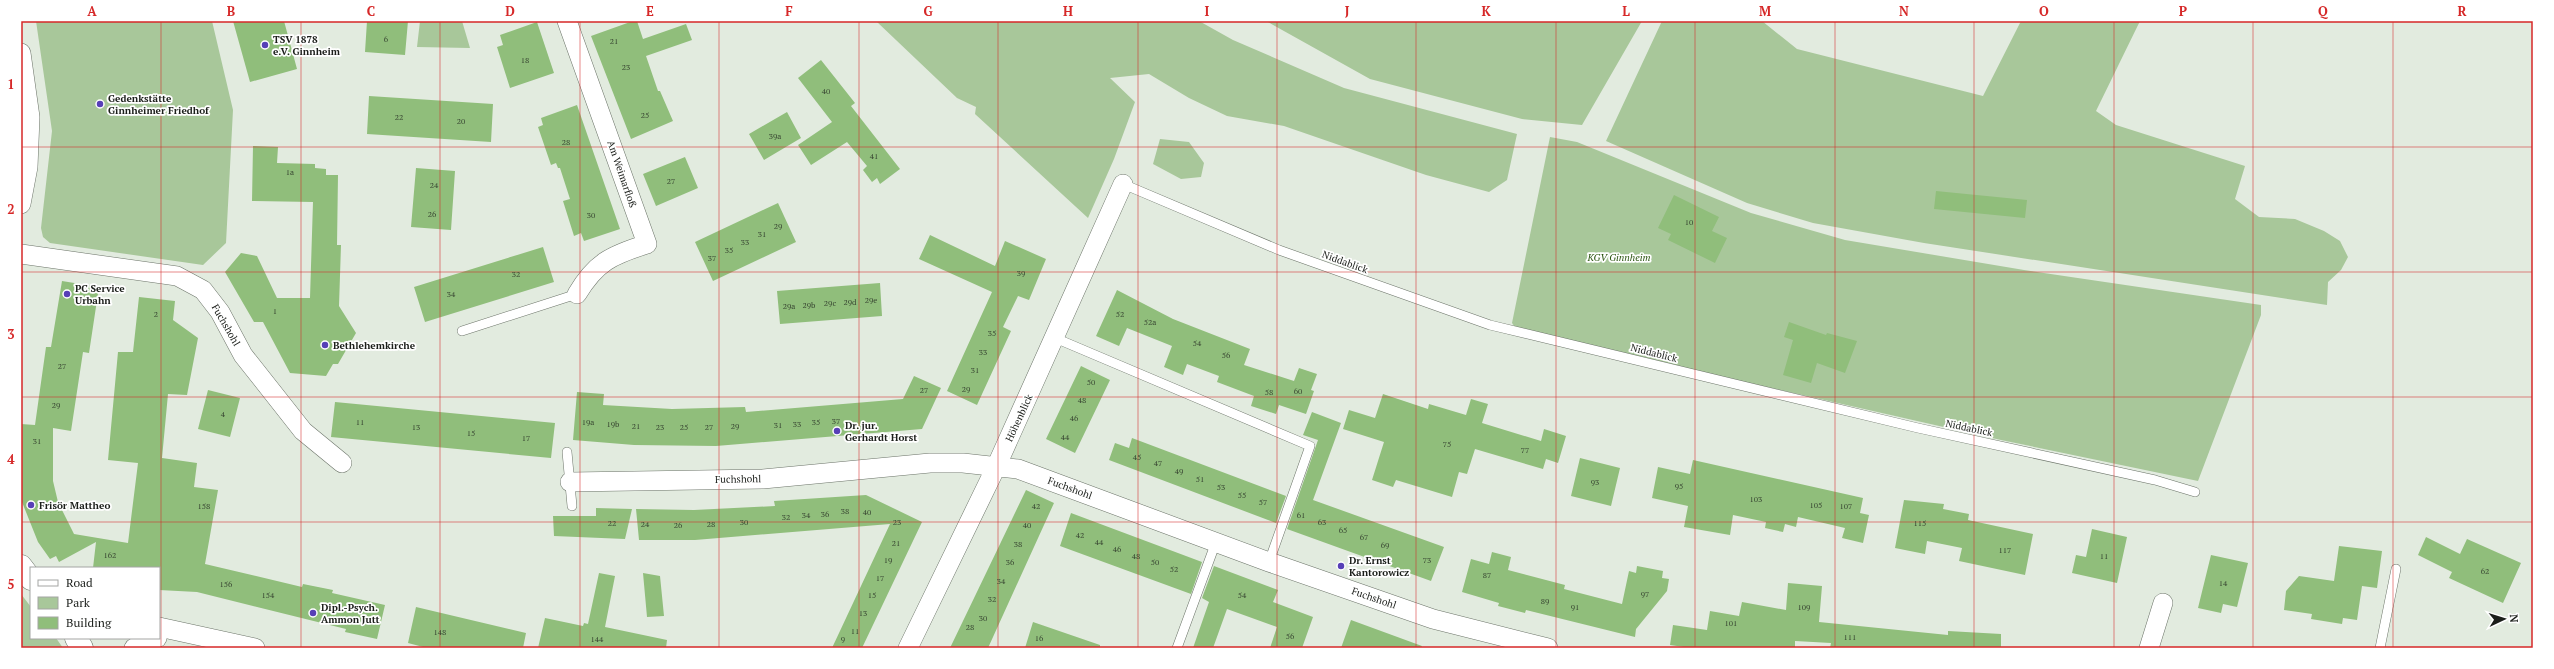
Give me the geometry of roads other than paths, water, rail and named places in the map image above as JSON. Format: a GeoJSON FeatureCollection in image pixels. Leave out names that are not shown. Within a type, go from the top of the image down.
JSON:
{"type":"FeatureCollection","features":[{"type":"Feature","properties":{"kind":"main road"},"geometry":{"type":"LineString","coordinates":[[21,566],[30,578]]}},
{"type":"Feature","properties":{"kind":"main road"},"geometry":{"type":"LineString","coordinates":[[77,639],[82,648]]}},
{"type":"Feature","properties":{"kind":"street","name":"Am Weimarfloß"},"geometry":{"type":"LineString","coordinates":[[567,21],[647,244],[612,257],[589,273],[577,294]]}},
{"type":"Feature","properties":{"kind":"street"},"geometry":{"type":"LineString","coordinates":[[21,52],[28,167],[21,204]]}},
{"type":"Feature","properties":{"kind":"street","name":"Höhenblick"},"geometry":{"type":"LineString","coordinates":[[908,648],[996,467],[1123,184]]}},
{"type":"Feature","properties":{"kind":"street","name":"Fuchshohl"},"geometry":{"type":"LineString","coordinates":[[21,254],[178,276],[203,290],[220,312],[243,355],[303,431],[342,463]]}},
{"type":"Feature","properties":{"kind":"street","name":"Fuchshohl"},"geometry":{"type":"LineString","coordinates":[[570,482],[763,479],[930,463],[963,463],[1018,469],[1269,562],[1433,619],[1548,648]]}},
{"type":"Feature","properties":{"kind":"street"},"geometry":{"type":"LineString","coordinates":[[2148,648],[2163,603]]}},
{"type":"Feature","properties":{"kind":"street"},"geometry":{"type":"LineString","coordinates":[[160,627],[202,638],[255,648]]}},
{"type":"Feature","properties":{"kind":"street"},"geometry":{"type":"LineString","coordinates":[[160,638],[202,638]]}},
{"type":"Feature","properties":{"kind":"street"},"geometry":{"type":"LineString","coordinates":[[134,648],[156,639]]}},
{"type":"Feature","properties":{"kind":"lane","name":"Niddablick"},"geometry":{"type":"LineString","coordinates":[[1123,184],[1279,250],[1490,325],[1918,428],[2155,480],[2195,492]]}},
{"type":"Feature","properties":{"kind":"lane"},"geometry":{"type":"LineString","coordinates":[[462,331],[577,294]]}},
{"type":"Feature","properties":{"kind":"lane"},"geometry":{"type":"LineString","coordinates":[[1055,338],[1310,446],[1269,562]]}},
{"type":"Feature","properties":{"kind":"lane"},"geometry":{"type":"LineString","coordinates":[[567,452],[572,506]]}},
{"type":"Feature","properties":{"kind":"lane"},"geometry":{"type":"LineString","coordinates":[[1177,648],[1216,542]]}},
{"type":"Feature","properties":{"kind":"lane"},"geometry":{"type":"LineString","coordinates":[[2380,648],[2396,569]]}},
{"type":"Feature","properties":{"kind":"place","name":"TSV 1878 e.V. Ginnheim"},"geometry":{"type":"Point","coordinates":[265,45]}},
{"type":"Feature","properties":{"kind":"place","name":"Gedenkstätte Ginnheimer Friedhof"},"geometry":{"type":"Point","coordinates":[100,104]}},
{"type":"Feature","properties":{"kind":"place","name":"PC Service Urbahn"},"geometry":{"type":"Point","coordinates":[67,294]}},
{"type":"Feature","properties":{"kind":"place","name":"Bethlehemkirche"},"geometry":{"type":"Point","coordinates":[325,345]}},
{"type":"Feature","properties":{"kind":"place","name":"Dr. jur. Gerhardt Horst"},"geometry":{"type":"Point","coordinates":[837,431]}},
{"type":"Feature","properties":{"kind":"place","name":"Frisör Mattheo"},"geometry":{"type":"Point","coordinates":[31,505]}},
{"type":"Feature","properties":{"kind":"place","name":"Dr. Ernst Kantorowicz"},"geometry":{"type":"Point","coordinates":[1341,566]}},
{"type":"Feature","properties":{"kind":"place","name":"Dipl.-Psych. Ammon Jutt"},"geometry":{"type":"Point","coordinates":[313,613]}},
{"type":"Feature","properties":{"kind":"park label","name":"KGV Ginnheim"},"geometry":{"type":"Point","coordinates":[1619,257]}}]}
